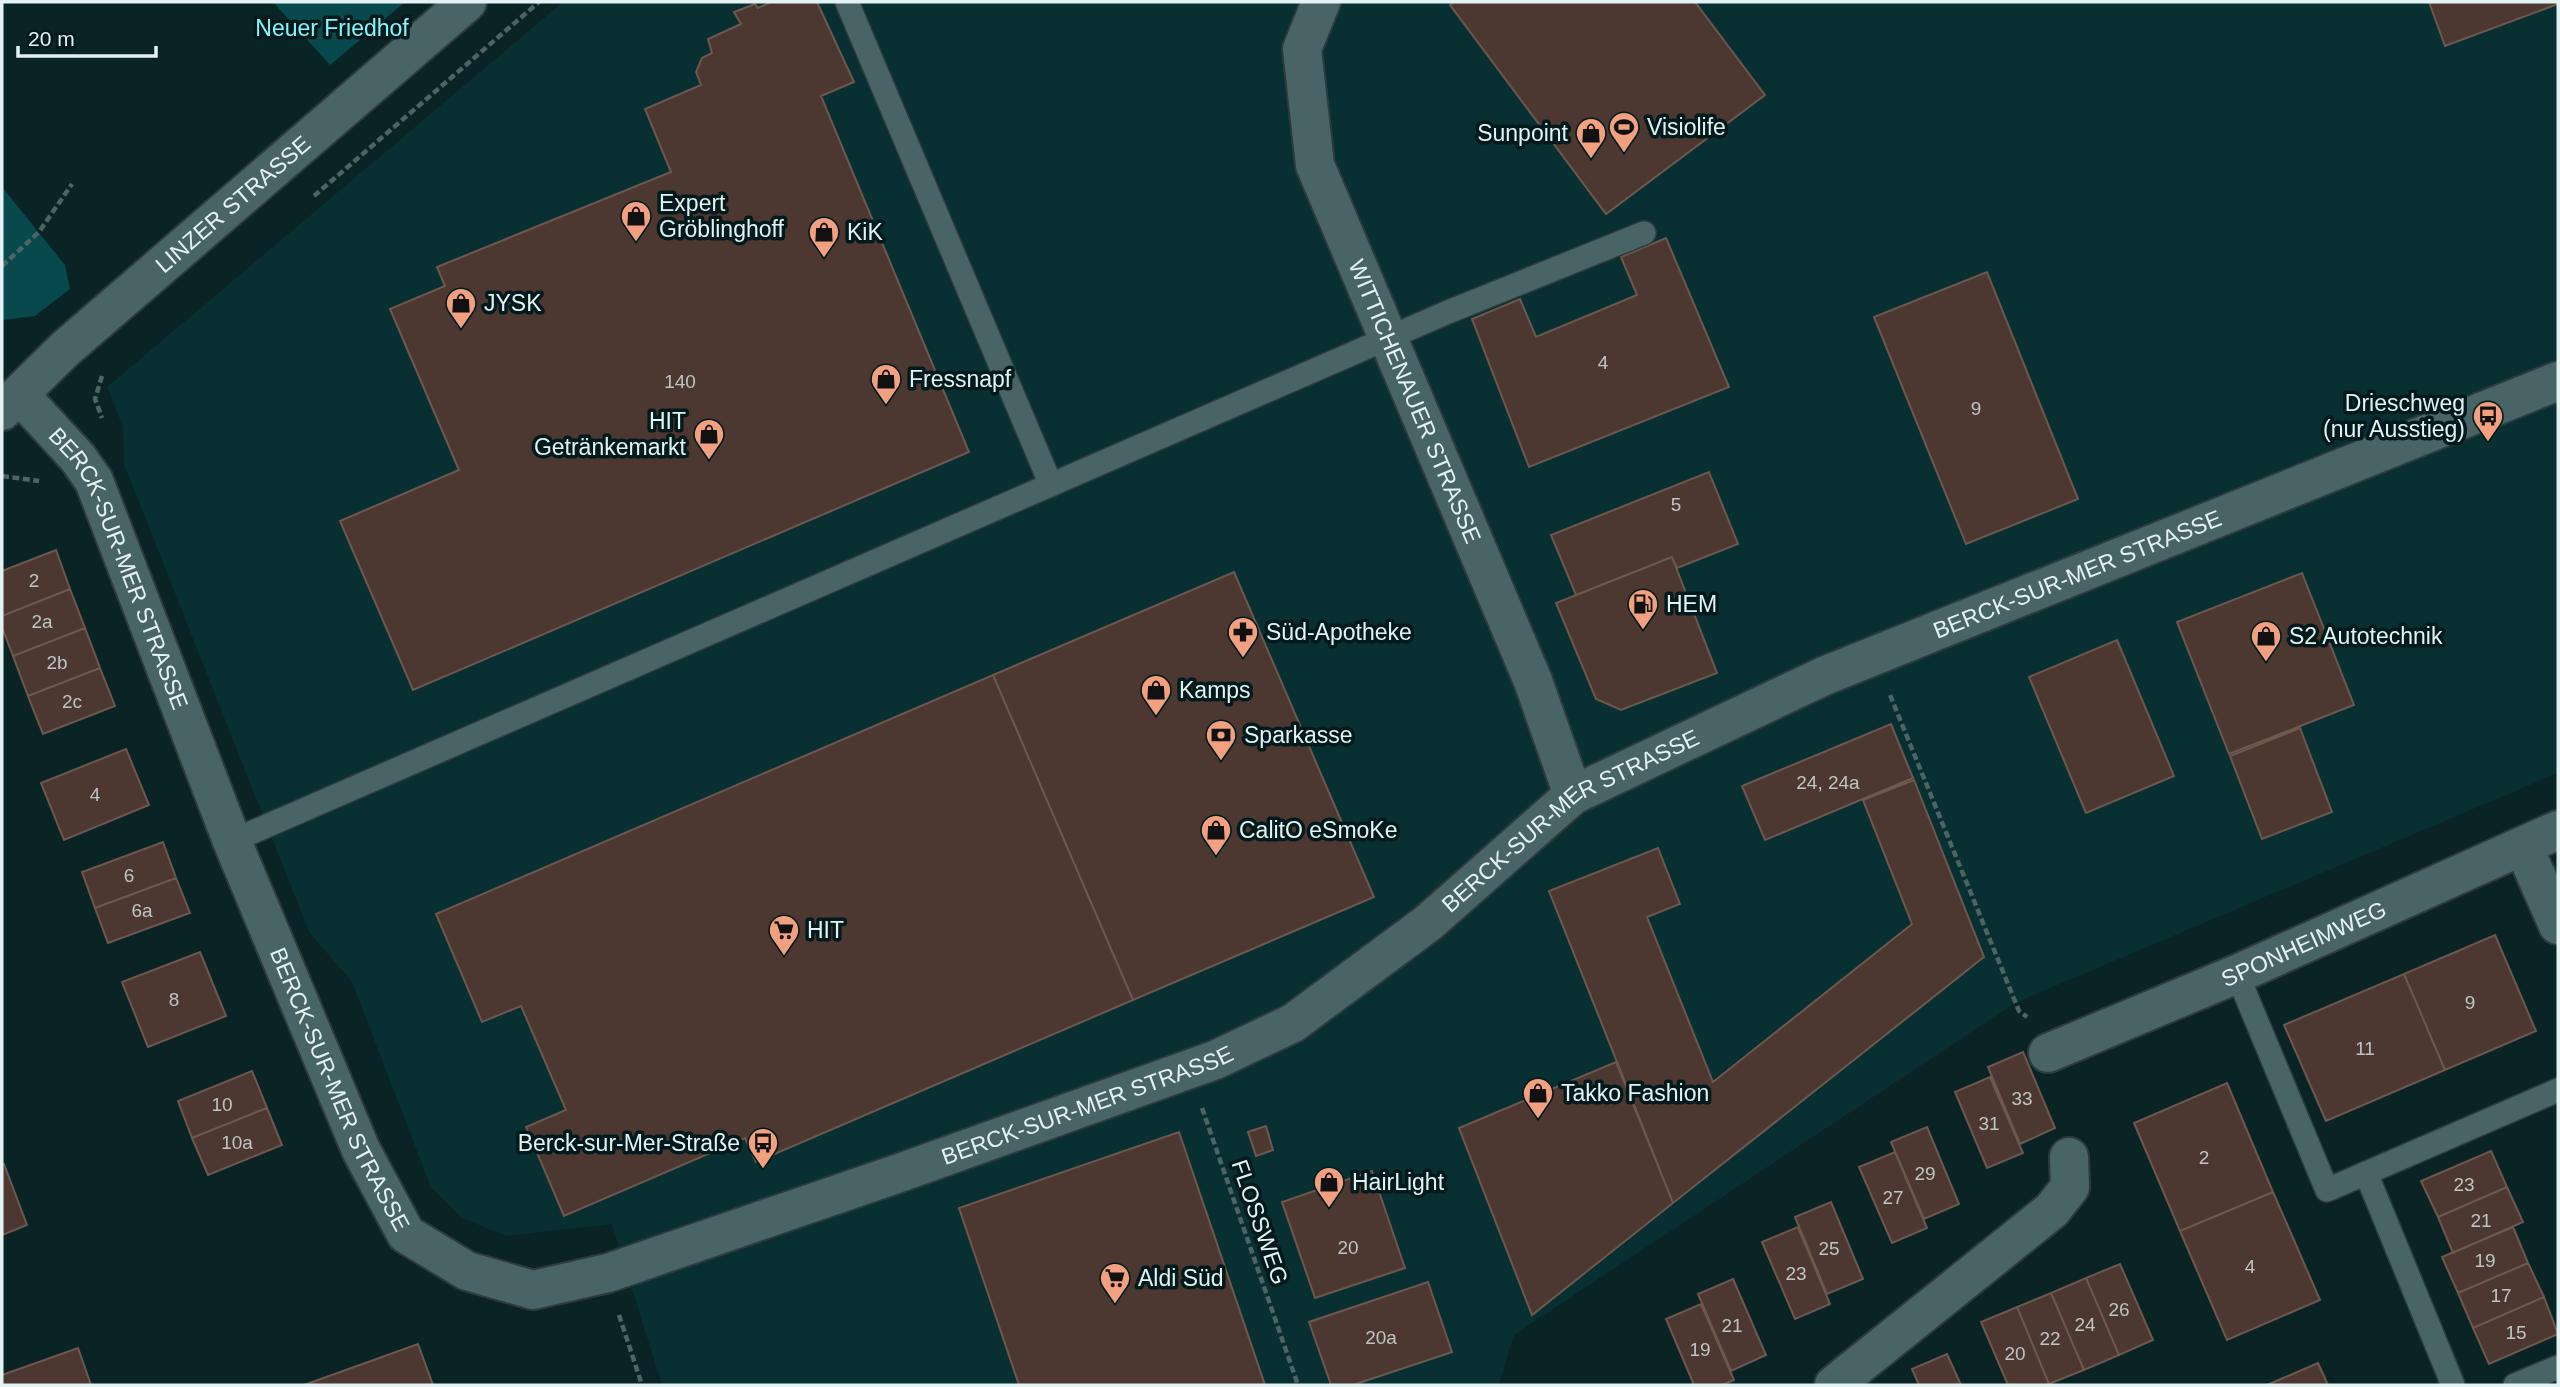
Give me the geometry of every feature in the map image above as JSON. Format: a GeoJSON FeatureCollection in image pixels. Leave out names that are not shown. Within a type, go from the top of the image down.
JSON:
{"type":"FeatureCollection","features":[{"type":"Feature","properties":{"kind":"street","name":"LINZER STRASSE"},"geometry":{"type":"LineString","coordinates":[[11,403],[65,349],[467,2]]}},
{"type":"Feature","properties":{"kind":"street","name":"WITTICHENAUER STRASSE"},"geometry":{"type":"LineString","coordinates":[[1321,2],[1301,49],[1315,166],[1533,681],[1573,795]]}},
{"type":"Feature","properties":{"kind":"street","name":"BERCK-SUR-MER STRASSE"},"geometry":{"type":"LineString","coordinates":[[11,403],[79,458],[94,481],[232,841],[361,1150],[406,1234],[467,1271],[533,1290],[608,1273],[1189,1071],[1301,1017],[1428,923],[1573,795],[1874,655],[2558,382]]}},
{"type":"Feature","properties":{"kind":"street","name":"SPONHEIMWEG"},"geometry":{"type":"LineString","coordinates":[[2056,1049],[2237,974],[2558,830]]}},
{"type":"Feature","properties":{"kind":"street"},"geometry":{"type":"LineString","coordinates":[[2523,846],[2558,925]]}},
{"type":"Feature","properties":{"kind":"street"},"geometry":{"type":"LineString","coordinates":[[1834,1385],[2052,1210],[2070,1187],[2069,1157]]}},
{"type":"Feature","properties":{"kind":"lane"},"geometry":{"type":"LineString","coordinates":[[848,2],[1051,485]]}},
{"type":"Feature","properties":{"kind":"lane"},"geometry":{"type":"LineString","coordinates":[[232,841],[1388,339],[1644,233]]}},
{"type":"Feature","properties":{"kind":"lane"},"geometry":{"type":"LineString","coordinates":[[2237,974],[2327,1190],[2558,1090]]}},
{"type":"Feature","properties":{"kind":"lane"},"geometry":{"type":"LineString","coordinates":[[2366,1173],[2453,1385]]}},
{"type":"Feature","properties":{"kind":"lane"},"geometry":{"type":"LineString","coordinates":[[2515,1385],[2558,1367]]}},
{"type":"Feature","properties":{"kind":"path"},"geometry":{"type":"LineString","coordinates":[[312,198],[539,2]]}},
{"type":"Feature","properties":{"kind":"path"},"geometry":{"type":"LineString","coordinates":[[2,267],[39,232],[72,184]]}},
{"type":"Feature","properties":{"kind":"path"},"geometry":{"type":"LineString","coordinates":[[2,476],[52,483],[106,436],[95,400],[102,376]]}},
{"type":"Feature","properties":{"kind":"path"},"geometry":{"type":"LineString","coordinates":[[1874,655],[2019,1011],[2056,1049]]}},
{"type":"Feature","properties":{"kind":"path","name":"FLOSSWEG"},"geometry":{"type":"LineString","coordinates":[[1189,1071],[1298,1385]]}},
{"type":"Feature","properties":{"kind":"path"},"geometry":{"type":"LineString","coordinates":[[608,1273],[642,1385]]}},
{"type":"Feature","properties":{"kind":"shaded area"},"geometry":{"type":"Polygon","coordinates":[[[563,2],[2558,2],[2558,773],[2015,1003],[1514,1335],[1499,1384],[1496,1385],[662,1385],[612,1224],[506,1236],[462,1218],[431,1187],[352,982],[309,932],[124,464],[123,427],[107,387],[563,2]]]}},
{"type":"Feature","properties":{"kind":"green space","name":"Neuer Friedhof"},"geometry":{"type":"Polygon","coordinates":[[[273,2],[405,2],[330,65],[273,2]]]}},
{"type":"Feature","properties":{"kind":"green space"},"geometry":{"type":"Polygon","coordinates":[[[2,187],[65,265],[70,289],[35,316],[2,320],[2,187]]]}},
{"type":"Feature","properties":{"kind":"building"},"geometry":{"type":"Polygon","coordinates":[[[771,2],[817,2],[854,82],[821,96],[969,452],[413,690],[340,521],[459,470],[390,309],[445,286],[437,267],[671,172],[645,109],[701,85],[696,72],[702,58],[712,53],[708,39],[741,24],[734,12],[755,4],[758,8],[771,2]]]}},
{"type":"Feature","properties":{"kind":"building","name":"Visiolife"},"geometry":{"type":"Polygon","coordinates":[[[1454,2],[1695,2],[1765,95],[1606,214],[1450,5],[1454,2]]]}},
{"type":"Feature","properties":{"kind":"building"},"geometry":{"type":"Polygon","coordinates":[[[2429,2],[2558,2],[2558,4],[2445,46],[2429,2]]]}},
{"type":"Feature","properties":{"kind":"building"},"geometry":{"type":"Polygon","coordinates":[[[1666,238],[1729,387],[1529,467],[1472,319],[1520,299],[1536,337],[1637,295],[1621,257],[1666,238]]]}},
{"type":"Feature","properties":{"kind":"building"},"geometry":{"type":"Polygon","coordinates":[[[1987,272],[2078,499],[1966,544],[1874,317],[1987,272]]]}},
{"type":"Feature","properties":{"kind":"building"},"geometry":{"type":"Polygon","coordinates":[[[1709,472],[1738,544],[1677,568],[1672,557],[1576,595],[1551,535],[1709,472]]]}},
{"type":"Feature","properties":{"kind":"building"},"geometry":{"type":"Polygon","coordinates":[[[56,550],[70,589],[2,616],[2,571],[56,550]]]}},
{"type":"Feature","properties":{"kind":"building"},"geometry":{"type":"Polygon","coordinates":[[[1672,557],[1717,673],[1621,710],[1596,699],[1556,603],[1672,557]]]}},
{"type":"Feature","properties":{"kind":"building"},"geometry":{"type":"Polygon","coordinates":[[[1234,572],[1374,897],[1133,1000],[993,675],[1234,572]]]}},
{"type":"Feature","properties":{"kind":"building","name":"S2 Autotechnik"},"geometry":{"type":"Polygon","coordinates":[[[2302,573],[2354,705],[2229,754],[2177,622],[2302,573]]]}},
{"type":"Feature","properties":{"kind":"building"},"geometry":{"type":"Polygon","coordinates":[[[70,589],[85,628],[13,656],[2,627],[2,616],[70,589]]]}},
{"type":"Feature","properties":{"kind":"building"},"geometry":{"type":"Polygon","coordinates":[[[85,628],[100,668],[28,696],[13,656],[85,628]]]}},
{"type":"Feature","properties":{"kind":"building"},"geometry":{"type":"Polygon","coordinates":[[[2117,640],[2174,776],[2086,813],[2029,677],[2117,640]]]}},
{"type":"Feature","properties":{"kind":"building"},"geometry":{"type":"Polygon","coordinates":[[[100,668],[115,706],[43,734],[28,696],[100,668]]]}},
{"type":"Feature","properties":{"kind":"building","name":"HIT"},"geometry":{"type":"Polygon","coordinates":[[[993,675],[1133,1000],[756,1162],[745,1138],[564,1216],[526,1127],[566,1110],[521,1006],[482,1022],[436,914],[993,675]]]}},
{"type":"Feature","properties":{"kind":"building"},"geometry":{"type":"Polygon","coordinates":[[[1891,724],[1913,778],[1765,840],[1742,786],[1891,724]]]}},
{"type":"Feature","properties":{"kind":"building"},"geometry":{"type":"Polygon","coordinates":[[[2300,728],[2332,812],[2262,839],[2230,756],[2300,728]]]}},
{"type":"Feature","properties":{"kind":"building"},"geometry":{"type":"Polygon","coordinates":[[[126,749],[149,805],[64,840],[41,783],[126,749]]]}},
{"type":"Feature","properties":{"kind":"building"},"geometry":{"type":"Polygon","coordinates":[[[1914,780],[1984,957],[1673,1203],[1549,891],[1658,848],[1680,904],[1647,917],[1713,1082],[1912,924],[1863,800],[1914,780]]]}},
{"type":"Feature","properties":{"kind":"building"},"geometry":{"type":"Polygon","coordinates":[[[163,842],[176,878],[95,908],[82,872],[163,842]]]}},
{"type":"Feature","properties":{"kind":"building"},"geometry":{"type":"Polygon","coordinates":[[[176,878],[190,913],[108,943],[95,908],[176,878]]]}},
{"type":"Feature","properties":{"kind":"building"},"geometry":{"type":"Polygon","coordinates":[[[2495,935],[2536,1031],[2445,1070],[2404,974],[2495,935]]]}},
{"type":"Feature","properties":{"kind":"building"},"geometry":{"type":"Polygon","coordinates":[[[200,952],[226,1016],[148,1047],[122,982],[200,952]]]}},
{"type":"Feature","properties":{"kind":"building"},"geometry":{"type":"Polygon","coordinates":[[[2404,974],[2445,1070],[2326,1121],[2284,1025],[2404,974]]]}},
{"type":"Feature","properties":{"kind":"building"},"geometry":{"type":"Polygon","coordinates":[[[2023,1052],[2055,1128],[2020,1144],[1988,1067],[2023,1052]]]}},
{"type":"Feature","properties":{"kind":"building"},"geometry":{"type":"Polygon","coordinates":[[[1616,1062],[1673,1203],[1532,1315],[1459,1128],[1616,1062]]]}},
{"type":"Feature","properties":{"kind":"building"},"geometry":{"type":"Polygon","coordinates":[[[252,1071],[267,1108],[192,1138],[178,1101],[252,1071]]]}},
{"type":"Feature","properties":{"kind":"building"},"geometry":{"type":"Polygon","coordinates":[[[1990,1077],[2023,1153],[1987,1168],[1955,1092],[1990,1077]]]}},
{"type":"Feature","properties":{"kind":"building"},"geometry":{"type":"Polygon","coordinates":[[[2227,1083],[2273,1192],[2180,1231],[2134,1123],[2227,1083]]]}},
{"type":"Feature","properties":{"kind":"building"},"geometry":{"type":"Polygon","coordinates":[[[267,1108],[282,1145],[208,1175],[192,1138],[267,1108]]]}},
{"type":"Feature","properties":{"kind":"building"},"geometry":{"type":"Polygon","coordinates":[[[1266,1126],[1273,1150],[1256,1156],[1248,1132],[1266,1126]]]}},
{"type":"Feature","properties":{"kind":"building"},"geometry":{"type":"Polygon","coordinates":[[[1927,1127],[1959,1204],[1924,1219],[1891,1142],[1927,1127]]]}},
{"type":"Feature","properties":{"kind":"building","name":"Aldi Süd"},"geometry":{"type":"Polygon","coordinates":[[[1179,1132],[1265,1385],[1019,1385],[959,1208],[1179,1132]]]}},
{"type":"Feature","properties":{"kind":"building"},"geometry":{"type":"Polygon","coordinates":[[[2491,1151],[2507,1187],[2438,1217],[2421,1181],[2491,1151]]]}},
{"type":"Feature","properties":{"kind":"building"},"geometry":{"type":"Polygon","coordinates":[[[1895,1152],[1927,1228],[1892,1243],[1859,1167],[1895,1152]]]}},
{"type":"Feature","properties":{"kind":"building"},"geometry":{"type":"Polygon","coordinates":[[[4,1164],[27,1225],[2,1235],[2,1165],[4,1164]]]}},
{"type":"Feature","properties":{"kind":"building"},"geometry":{"type":"Polygon","coordinates":[[[1372,1171],[1405,1268],[1315,1298],[1282,1202],[1372,1171]]]}},
{"type":"Feature","properties":{"kind":"building"},"geometry":{"type":"Polygon","coordinates":[[[2507,1187],[2523,1222],[2453,1253],[2438,1217],[2507,1187]]]}},
{"type":"Feature","properties":{"kind":"building"},"geometry":{"type":"Polygon","coordinates":[[[2273,1192],[2320,1300],[2227,1340],[2180,1231],[2273,1192]]]}},
{"type":"Feature","properties":{"kind":"building"},"geometry":{"type":"Polygon","coordinates":[[[1831,1202],[1863,1279],[1827,1294],[1795,1217],[1831,1202]]]}},
{"type":"Feature","properties":{"kind":"building"},"geometry":{"type":"Polygon","coordinates":[[[1798,1227],[1830,1304],[1795,1319],[1762,1242],[1798,1227]]]}},
{"type":"Feature","properties":{"kind":"building"},"geometry":{"type":"Polygon","coordinates":[[[2513,1227],[2528,1263],[2458,1293],[2442,1257],[2513,1227]]]}},
{"type":"Feature","properties":{"kind":"building"},"geometry":{"type":"Polygon","coordinates":[[[2528,1263],[2544,1297],[2473,1328],[2458,1293],[2528,1263]]]}},
{"type":"Feature","properties":{"kind":"building"},"geometry":{"type":"Polygon","coordinates":[[[2120,1264],[2153,1340],[2119,1355],[2086,1278],[2120,1264]]]}},
{"type":"Feature","properties":{"kind":"building"},"geometry":{"type":"Polygon","coordinates":[[[2086,1278],[2119,1355],[2084,1370],[2051,1293],[2086,1278]]]}},
{"type":"Feature","properties":{"kind":"building"},"geometry":{"type":"Polygon","coordinates":[[[1733,1279],[1766,1355],[1731,1371],[1698,1294],[1733,1279]]]}},
{"type":"Feature","properties":{"kind":"building"},"geometry":{"type":"Polygon","coordinates":[[[1428,1282],[1452,1352],[1353,1385],[1331,1385],[1309,1322],[1428,1282]]]}},
{"type":"Feature","properties":{"kind":"building"},"geometry":{"type":"Polygon","coordinates":[[[2051,1293],[2084,1370],[2049,1384],[2017,1307],[2051,1293]]]}},
{"type":"Feature","properties":{"kind":"building"},"geometry":{"type":"Polygon","coordinates":[[[2544,1297],[2558,1334],[2489,1364],[2473,1328],[2544,1297]]]}},
{"type":"Feature","properties":{"kind":"building"},"geometry":{"type":"Polygon","coordinates":[[[1701,1304],[1734,1380],[1722,1385],[1694,1385],[1666,1319],[1701,1304]]]}},
{"type":"Feature","properties":{"kind":"building"},"geometry":{"type":"Polygon","coordinates":[[[2017,1307],[2049,1384],[2008,1385],[1981,1322],[2017,1307]]]}},
{"type":"Feature","properties":{"kind":"building"},"geometry":{"type":"Polygon","coordinates":[[[418,1344],[433,1385],[304,1385],[418,1344]]]}},
{"type":"Feature","properties":{"kind":"building"},"geometry":{"type":"Polygon","coordinates":[[[78,1348],[91,1385],[2,1385],[2,1375],[78,1348]]]}},
{"type":"Feature","properties":{"kind":"building"},"geometry":{"type":"Polygon","coordinates":[[[1947,1354],[1961,1385],[1919,1385],[1912,1369],[1947,1354]]]}},
{"type":"Feature","properties":{"kind":"building"},"geometry":{"type":"Polygon","coordinates":[[[2318,1363],[2328,1385],[2267,1385],[2318,1363]]]}},
{"type":"Feature","properties":{"kind":"place","name":"Visiolife"},"geometry":{"type":"Point","coordinates":[1624,154]}},
{"type":"Feature","properties":{"kind":"place","name":"Sunpoint"},"geometry":{"type":"Point","coordinates":[1591,160]}},
{"type":"Feature","properties":{"kind":"place","name":"Expert Gröblinghoff"},"geometry":{"type":"Point","coordinates":[636,243]}},
{"type":"Feature","properties":{"kind":"place","name":"KiK"},"geometry":{"type":"Point","coordinates":[824,259]}},
{"type":"Feature","properties":{"kind":"place","name":"JYSK"},"geometry":{"type":"Point","coordinates":[461,330]}},
{"type":"Feature","properties":{"kind":"place","name":"Fressnapf"},"geometry":{"type":"Point","coordinates":[886,406]}},
{"type":"Feature","properties":{"kind":"place","name":"Drieschweg (nur Ausstieg)"},"geometry":{"type":"Point","coordinates":[2488,443]}},
{"type":"Feature","properties":{"kind":"place","name":"HIT Getränkemarkt"},"geometry":{"type":"Point","coordinates":[709,461]}},
{"type":"Feature","properties":{"kind":"place","name":"HEM"},"geometry":{"type":"Point","coordinates":[1643,631]}},
{"type":"Feature","properties":{"kind":"place","name":"Süd-Apotheke"},"geometry":{"type":"Point","coordinates":[1243,659]}},
{"type":"Feature","properties":{"kind":"place","name":"S2 Autotechnik"},"geometry":{"type":"Point","coordinates":[2266,663]}},
{"type":"Feature","properties":{"kind":"place","name":"Kamps"},"geometry":{"type":"Point","coordinates":[1156,717]}},
{"type":"Feature","properties":{"kind":"place","name":"Sparkasse"},"geometry":{"type":"Point","coordinates":[1221,762]}},
{"type":"Feature","properties":{"kind":"place","name":"CalitO eSmoKe"},"geometry":{"type":"Point","coordinates":[1216,857]}},
{"type":"Feature","properties":{"kind":"place","name":"HIT"},"geometry":{"type":"Point","coordinates":[784,957]}},
{"type":"Feature","properties":{"kind":"place","name":"Takko Fashion"},"geometry":{"type":"Point","coordinates":[1538,1120]}},
{"type":"Feature","properties":{"kind":"place","name":"Berck-sur-Mer-Straße"},"geometry":{"type":"Point","coordinates":[763,1170]}},
{"type":"Feature","properties":{"kind":"place","name":"HairLight"},"geometry":{"type":"Point","coordinates":[1329,1209]}},
{"type":"Feature","properties":{"kind":"place","name":"Aldi Süd"},"geometry":{"type":"Point","coordinates":[1115,1305]}}]}
